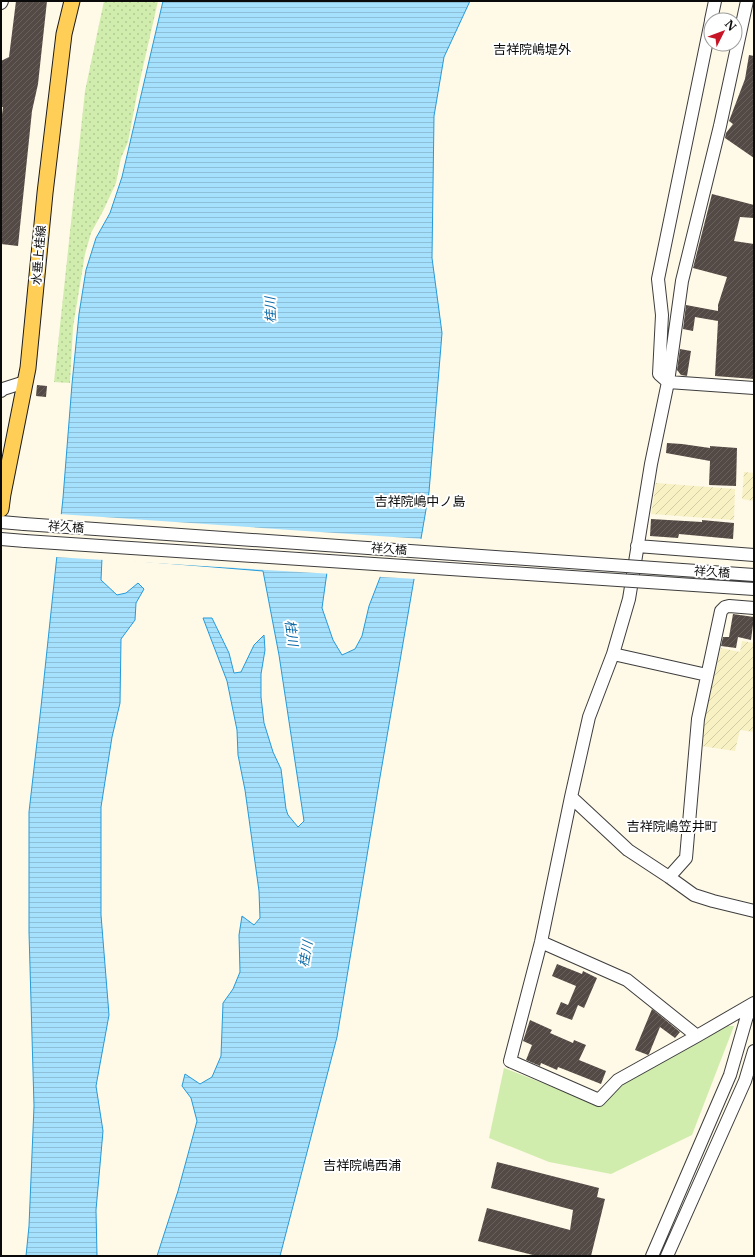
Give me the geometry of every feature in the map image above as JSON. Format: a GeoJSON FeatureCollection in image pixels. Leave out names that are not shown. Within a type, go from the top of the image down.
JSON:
{"type":"FeatureCollection","features":[{"type":"Feature","properties":{"kind":"main road","name":"水垂上桂線"},"geometry":{"type":"LineString","coordinates":[[1,509],[28,368],[45,193],[64,34],[72,1]]}},
{"type":"Feature","properties":{"kind":"street"},"geometry":{"type":"LineString","coordinates":[[713,12],[715,1]]}},
{"type":"Feature","properties":{"kind":"street"},"geometry":{"type":"LineString","coordinates":[[747,1],[720,126],[682,281],[668,382],[651,464],[629,600],[614,654],[589,717],[541,942],[510,1061],[599,1100],[618,1080],[754,1003]]}},
{"type":"Feature","properties":{"kind":"street"},"geometry":{"type":"LineString","coordinates":[[705,52],[658,279],[662,315],[659,374],[668,382],[754,388]]}},
{"type":"Feature","properties":{"kind":"street"},"geometry":{"type":"LineString","coordinates":[[1,391],[25,382]]}},
{"type":"Feature","properties":{"kind":"street","name":"祥久橋"},"geometry":{"type":"LineString","coordinates":[[1,522],[754,575]]}},
{"type":"Feature","properties":{"kind":"street","name":"祥久橋"},"geometry":{"type":"LineString","coordinates":[[1,539],[754,589]]}},
{"type":"Feature","properties":{"kind":"street"},"geometry":{"type":"LineString","coordinates":[[637,546],[754,555]]}},
{"type":"Feature","properties":{"kind":"street"},"geometry":{"type":"LineString","coordinates":[[669,877],[686,858],[698,719],[721,611],[725,607],[729,606],[754,608]]}},
{"type":"Feature","properties":{"kind":"street"},"geometry":{"type":"LineString","coordinates":[[614,654],[707,675]]}},
{"type":"Feature","properties":{"kind":"street"},"geometry":{"type":"LineString","coordinates":[[571,797],[628,850],[694,895],[754,911]]}},
{"type":"Feature","properties":{"kind":"street"},"geometry":{"type":"LineString","coordinates":[[541,942],[627,980],[697,1036]]}},
{"type":"Feature","properties":{"kind":"street"},"geometry":{"type":"LineString","coordinates":[[652,1256],[730,1075],[747,1016],[754,1008]]}},
{"type":"Feature","properties":{"kind":"street"},"geometry":{"type":"LineString","coordinates":[[667,1256],[745,1081],[754,1051]]}},
{"type":"Feature","properties":{"kind":"shaded area"},"geometry":{"type":"Polygon","coordinates":[[[744,472],[754,473],[754,501],[742,499],[744,472]]]}},
{"type":"Feature","properties":{"kind":"shaded area"},"geometry":{"type":"Polygon","coordinates":[[[656,483],[735,489],[734,520],[651,514],[656,483]]]}},
{"type":"Feature","properties":{"kind":"shaded area"},"geometry":{"type":"Polygon","coordinates":[[[742,641],[754,643],[754,732],[740,730],[735,751],[701,746],[704,718],[721,648],[740,652],[742,641]]]}},
{"type":"Feature","properties":{"kind":"green space"},"geometry":{"type":"Polygon","coordinates":[[[104,1],[158,1],[138,89],[128,142],[121,158],[116,183],[91,233],[85,254],[73,327],[70,383],[54,382],[85,91],[104,1]]]}},
{"type":"Feature","properties":{"kind":"green space"},"geometry":{"type":"Polygon","coordinates":[[[727,1026],[734,1026],[692,1135],[611,1174],[549,1162],[489,1138],[504,1068],[601,1106],[626,1082],[727,1026]]]}},
{"type":"Feature","properties":{"kind":"water","name":"桂川"},"geometry":{"type":"Polygon","coordinates":[[[163,1],[470,1],[444,57],[434,116],[432,258],[442,333],[429,492],[337,1037],[280,1256],[157,1256],[178,1191],[197,1121],[191,1098],[182,1086],[185,1074],[200,1084],[212,1077],[221,1056],[223,1003],[233,989],[240,972],[239,935],[242,916],[254,925],[260,918],[259,891],[245,790],[238,755],[237,730],[227,681],[203,618],[212,618],[229,653],[234,673],[241,672],[254,645],[264,635],[265,650],[261,674],[261,697],[264,723],[273,752],[281,769],[288,815],[298,827],[304,821],[279,655],[263,571],[102,558],[101,580],[117,595],[126,593],[138,583],[144,589],[136,603],[135,620],[121,639],[120,703],[112,737],[101,807],[101,915],[109,1015],[96,1086],[103,1131],[96,1210],[97,1256],[26,1256],[29,1226],[34,1106],[29,932],[29,812],[63,498],[79,314],[86,270],[96,238],[110,213],[122,177],[163,1]],[[327,572],[322,608],[333,640],[342,655],[355,649],[362,636],[369,606],[381,575],[327,572]]]}},
{"type":"Feature","properties":{"kind":"pier"},"geometry":{"type":"Polygon","coordinates":[[[59,514],[423,539],[416,579],[55,557],[59,514]]]}},
{"type":"Feature","properties":{"kind":"building"},"geometry":{"type":"Polygon","coordinates":[[[16,1],[47,1],[38,84],[32,111],[18,246],[1,244],[1,122],[3,107],[1,107],[1,61],[9,57],[16,1]]]}},
{"type":"Feature","properties":{"kind":"building"},"geometry":{"type":"Polygon","coordinates":[[[749,55],[754,56],[754,158],[725,138],[726,133],[733,124],[729,121],[745,79],[749,55]]]}},
{"type":"Feature","properties":{"kind":"building"},"geometry":{"type":"Polygon","coordinates":[[[712,194],[754,205],[754,218],[740,217],[734,241],[754,244],[754,379],[715,376],[718,321],[695,317],[693,331],[683,329],[686,305],[718,311],[718,305],[727,277],[693,268],[712,194]]]}},
{"type":"Feature","properties":{"kind":"building"},"geometry":{"type":"Polygon","coordinates":[[[680,349],[691,351],[687,376],[681,375],[677,370],[680,349]]]}},
{"type":"Feature","properties":{"kind":"building"},"geometry":{"type":"Polygon","coordinates":[[[37,385],[47,386],[46,397],[36,396],[37,385]]]}},
{"type":"Feature","properties":{"kind":"building"},"geometry":{"type":"Polygon","coordinates":[[[667,443],[710,448],[710,446],[737,448],[736,486],[709,485],[710,461],[666,453],[667,443]]]}},
{"type":"Feature","properties":{"kind":"building"},"geometry":{"type":"Polygon","coordinates":[[[651,519],[702,522],[702,520],[734,523],[733,539],[679,534],[678,538],[650,536],[651,519]]]}},
{"type":"Feature","properties":{"kind":"building"},"geometry":{"type":"Polygon","coordinates":[[[733,614],[754,617],[751,640],[738,637],[736,648],[721,646],[723,637],[729,637],[733,614]]]}},
{"type":"Feature","properties":{"kind":"building"},"geometry":{"type":"Polygon","coordinates":[[[557,964],[582,974],[583,971],[597,978],[584,1008],[578,1005],[572,1020],[556,1014],[561,1002],[568,1005],[576,986],[552,976],[557,964]]]}},
{"type":"Feature","properties":{"kind":"building"},"geometry":{"type":"Polygon","coordinates":[[[652,1009],[680,1032],[675,1038],[660,1027],[648,1055],[635,1050],[652,1009]]]}},
{"type":"Feature","properties":{"kind":"building"},"geometry":{"type":"Polygon","coordinates":[[[530,1020],[552,1030],[550,1033],[573,1043],[574,1040],[586,1045],[579,1060],[606,1071],[601,1084],[558,1067],[557,1070],[541,1063],[540,1066],[526,1060],[532,1045],[523,1041],[530,1020]]]}},
{"type":"Feature","properties":{"kind":"building"},"geometry":{"type":"Polygon","coordinates":[[[497,1162],[599,1188],[597,1197],[605,1199],[591,1256],[537,1256],[478,1241],[487,1208],[570,1230],[573,1210],[491,1188],[497,1162]]]}},
{"type":"Feature","properties":{"kind":"district","name":"吉祥院嶋堤外"},"geometry":{"type":"Point","coordinates":[532,49]}},
{"type":"Feature","properties":{"kind":"district","name":"吉祥院嶋中ノ島"},"geometry":{"type":"Point","coordinates":[420,501]}},
{"type":"Feature","properties":{"kind":"district","name":"吉祥院嶋笠井町"},"geometry":{"type":"Point","coordinates":[672,826]}},
{"type":"Feature","properties":{"kind":"district","name":"吉祥院嶋西浦"},"geometry":{"type":"Point","coordinates":[362,1165]}}]}
